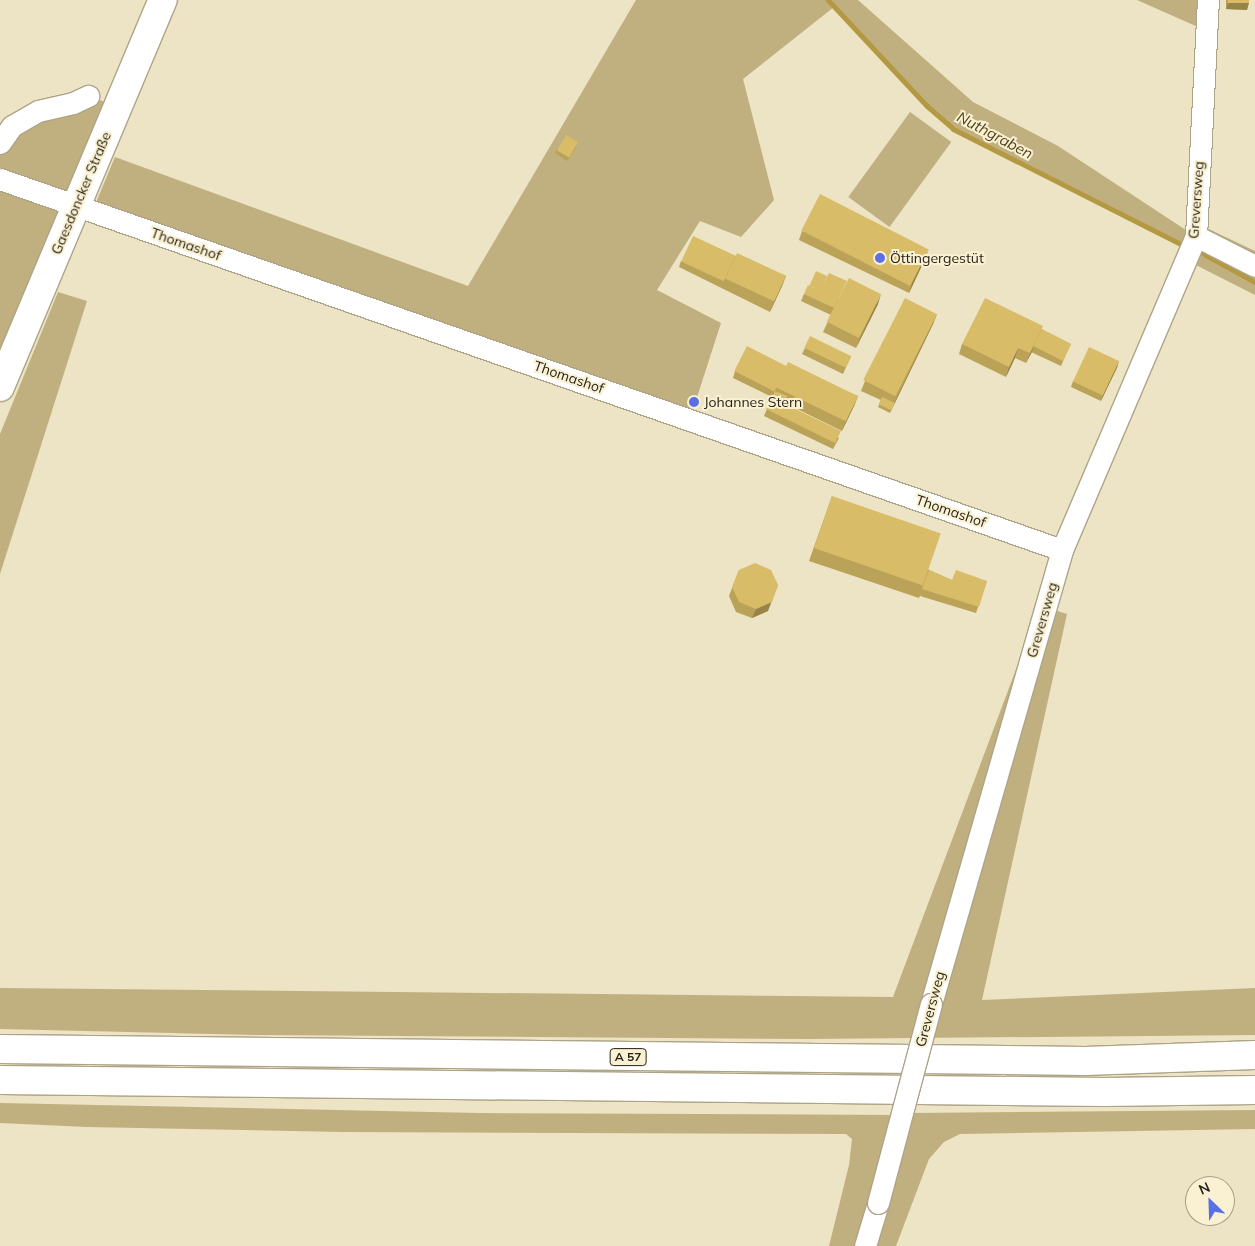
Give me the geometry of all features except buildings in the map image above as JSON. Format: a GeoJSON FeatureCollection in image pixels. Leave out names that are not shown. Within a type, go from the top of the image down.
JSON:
{"type":"FeatureCollection","features":[{"type":"Feature","properties":{"kind":"main road","name":"Gaesdoncker Straße"},"geometry":{"type":"LineString","coordinates":[[0,388],[163,0]]}},
{"type":"Feature","properties":{"kind":"main road","name":"A 57"},"geometry":{"type":"LineString","coordinates":[[0,1049],[1075,1061],[1255,1056]]}},
{"type":"Feature","properties":{"kind":"main road","name":"A 57"},"geometry":{"type":"LineString","coordinates":[[0,1080],[1104,1092],[1255,1090]]}},
{"type":"Feature","properties":{"kind":"street","name":"Greversweg"},"geometry":{"type":"LineString","coordinates":[[865,1246],[931,1004],[1062,550],[1196,236],[1208,0]]}},
{"type":"Feature","properties":{"kind":"street"},"geometry":{"type":"LineString","coordinates":[[0,143],[12,126],[38,111],[73,103],[88,96]]}},
{"type":"Feature","properties":{"kind":"street","name":"Thomashof"},"geometry":{"type":"LineString","coordinates":[[0,179],[1062,550]]}},
{"type":"Feature","properties":{"kind":"street"},"geometry":{"type":"LineString","coordinates":[[1196,236],[1255,266]]}},
{"type":"Feature","properties":{"kind":"shaded area"},"geometry":{"type":"Polygon","coordinates":[[[636,0],[858,0],[973,102],[1058,146],[1195,236],[1196,223],[1255,251],[1255,295],[1186,260],[1186,246],[953,129],[927,106],[834,7],[743,79],[774,200],[741,237],[700,221],[657,290],[721,323],[690,419],[92,212],[115,157],[468,286],[636,0]]]}},
{"type":"Feature","properties":{"kind":"shaded area"},"geometry":{"type":"Polygon","coordinates":[[[1137,0],[1208,0],[1207,31],[1137,0]]]}},
{"type":"Feature","properties":{"kind":"shaded area"},"geometry":{"type":"Polygon","coordinates":[[[88,96],[108,103],[0,363],[0,143],[88,96]]]}},
{"type":"Feature","properties":{"kind":"shaded area"},"geometry":{"type":"Polygon","coordinates":[[[910,112],[951,142],[890,227],[848,197],[910,112]]]}},
{"type":"Feature","properties":{"kind":"shaded area"},"geometry":{"type":"Polygon","coordinates":[[[58,292],[87,301],[0,574],[0,434],[58,292]]]}},
{"type":"Feature","properties":{"kind":"shaded area"},"geometry":{"type":"Polygon","coordinates":[[[1035,604],[1067,614],[982,1000],[1255,988],[1255,1035],[808,1039],[259,1035],[0,1029],[0,988],[893,997],[1018,664],[1035,604]]]}},
{"type":"Feature","properties":{"kind":"shaded area"},"geometry":{"type":"Polygon","coordinates":[[[0,1103],[479,1113],[894,1115],[856,1246],[829,1246],[849,1165],[852,1139],[846,1134],[343,1132],[87,1127],[0,1123],[0,1103]]]}},
{"type":"Feature","properties":{"kind":"shaded area"},"geometry":{"type":"Polygon","coordinates":[[[1255,1110],[1255,1129],[960,1134],[944,1142],[929,1159],[896,1246],[872,1246],[911,1113],[1255,1110]]]}},
{"type":"Feature","properties":{"kind":"waterway","name":"Nuthgraben"},"geometry":{"type":"LineString","coordinates":[[828,0],[927,106],[953,129],[1185,246]]}},
{"type":"Feature","properties":{"kind":"waterway","name":"Nuthgraben"},"geometry":{"type":"LineString","coordinates":[[1204,254],[1255,282]]}},
{"type":"Feature","properties":{"kind":"place","name":"Öttingergestüt"},"geometry":{"type":"Point","coordinates":[880,258]}},
{"type":"Feature","properties":{"kind":"place","name":"Johannes Stern"},"geometry":{"type":"Point","coordinates":[694,402]}}]}
